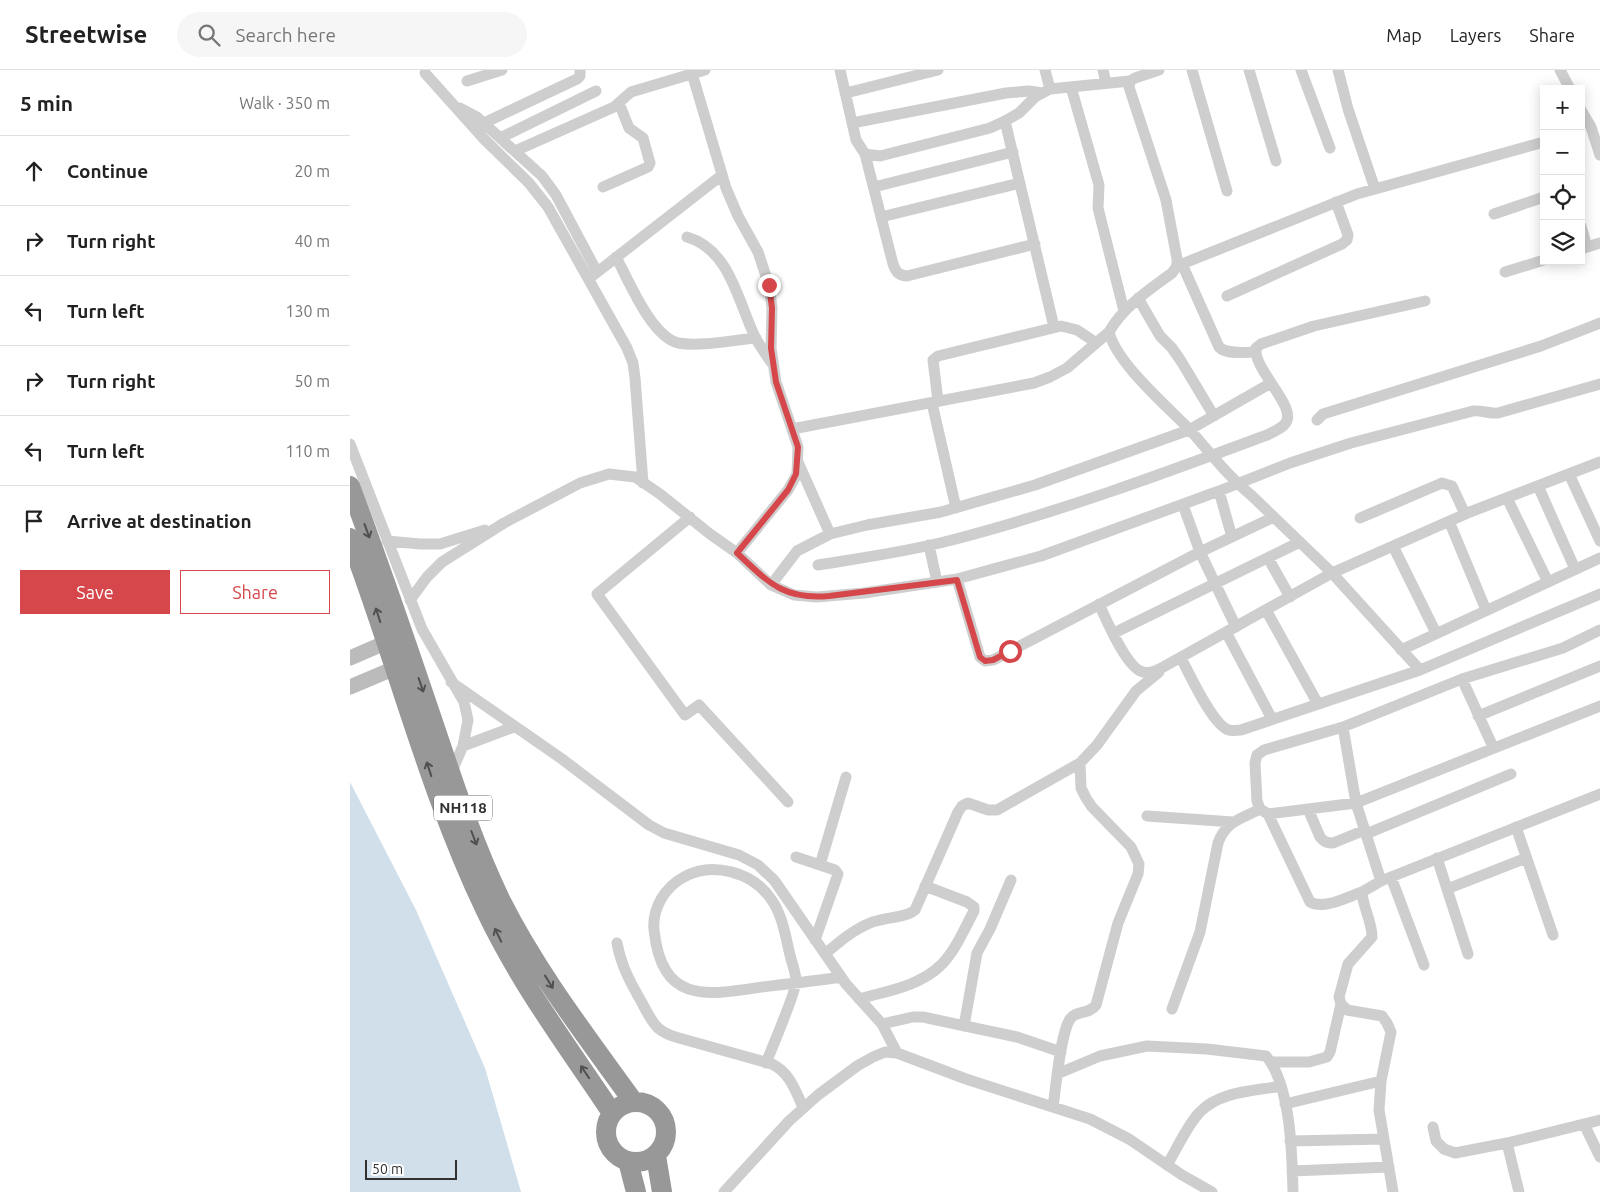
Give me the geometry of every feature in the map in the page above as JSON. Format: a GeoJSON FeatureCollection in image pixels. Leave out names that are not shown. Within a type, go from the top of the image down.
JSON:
{"type":"FeatureCollection","features":[{"type":"Feature","properties":{"kind":"highway","name":"NH118"},"geometry":{"type":"LineString","coordinates":[[350,486],[480,855],[520,937],[560,1000],[633,1101]]}},
{"type":"Feature","properties":{"kind":"highway","name":"NH118"},"geometry":{"type":"LineString","coordinates":[[350,538],[461,856],[490,919],[521,976],[612,1113]]}},
{"type":"Feature","properties":{"kind":"highway"},"geometry":{"type":"LineString","coordinates":[[633,1101],[644,1102],[654,1107],[662,1115],[666,1125],[667,1136],[663,1147],[656,1156],[648,1161],[638,1163],[628,1162],[618,1156],[610,1147],[606,1135],[607,1124],[612,1113],[621,1105],[633,1101]]}},
{"type":"Feature","properties":{"kind":"highway"},"geometry":{"type":"LineString","coordinates":[[656,1156],[662,1192]]}},
{"type":"Feature","properties":{"kind":"highway"},"geometry":{"type":"LineString","coordinates":[[628,1162],[636,1192]]}},
{"type":"Feature","properties":{"kind":"street"},"geometry":{"type":"LineString","coordinates":[[467,81],[502,70]]}},
{"type":"Feature","properties":{"kind":"street"},"geometry":{"type":"LineString","coordinates":[[484,124],[577,79],[580,76],[580,70]]}},
{"type":"Feature","properties":{"kind":"street"},"geometry":{"type":"LineString","coordinates":[[515,150],[614,107],[631,92],[692,72],[705,70]]}},
{"type":"Feature","properties":{"kind":"street"},"geometry":{"type":"LineString","coordinates":[[840,70],[856,140],[865,154],[896,272],[907,276],[1035,244]]}},
{"type":"Feature","properties":{"kind":"street"},"geometry":{"type":"LineString","coordinates":[[846,93],[938,70]]}},
{"type":"Feature","properties":{"kind":"street"},"geometry":{"type":"LineString","coordinates":[[1045,70],[1046,91]]}},
{"type":"Feature","properties":{"kind":"street"},"geometry":{"type":"LineString","coordinates":[[1103,70],[1106,83]]}},
{"type":"Feature","properties":{"kind":"street"},"geometry":{"type":"LineString","coordinates":[[1192,70],[1227,191]]}},
{"type":"Feature","properties":{"kind":"street"},"geometry":{"type":"LineString","coordinates":[[1249,70],[1276,161]]}},
{"type":"Feature","properties":{"kind":"street"},"geometry":{"type":"LineString","coordinates":[[1301,70],[1330,148]]}},
{"type":"Feature","properties":{"kind":"street"},"geometry":{"type":"LineString","coordinates":[[1338,70],[1348,109],[1376,189]]}},
{"type":"Feature","properties":{"kind":"street"},"geometry":{"type":"LineString","coordinates":[[1560,70],[1568,85]]}},
{"type":"Feature","properties":{"kind":"street"},"geometry":{"type":"LineString","coordinates":[[852,124],[1006,93],[1046,91],[1130,81],[1155,71]]}},
{"type":"Feature","properties":{"kind":"street"},"geometry":{"type":"LineString","coordinates":[[692,72],[722,175],[738,216],[758,252],[769,285],[772,308],[771,348],[776,382],[798,447],[796,474],[788,490],[737,553]]}},
{"type":"Feature","properties":{"kind":"street"},"geometry":{"type":"LineString","coordinates":[[425,73],[484,139],[540,195],[592,276]]}},
{"type":"Feature","properties":{"kind":"street"},"geometry":{"type":"LineString","coordinates":[[1130,81],[1129,87],[1166,200],[1177,259],[1219,347],[1228,352],[1256,352]]}},
{"type":"Feature","properties":{"kind":"street"},"geometry":{"type":"LineString","coordinates":[[1071,87],[1099,185],[1098,208],[1124,312]]}},
{"type":"Feature","properties":{"kind":"street"},"geometry":{"type":"LineString","coordinates":[[500,138],[596,91]]}},
{"type":"Feature","properties":{"kind":"street"},"geometry":{"type":"LineString","coordinates":[[865,154],[880,156],[990,128],[1019,113],[1035,97],[1046,91]]}},
{"type":"Feature","properties":{"kind":"street"},"geometry":{"type":"LineString","coordinates":[[603,187],[648,167],[650,163],[643,138],[629,128],[619,103]]}},
{"type":"Feature","properties":{"kind":"street"},"geometry":{"type":"LineString","coordinates":[[455,107],[470,113],[484,124],[515,150],[549,185],[633,363],[636,378],[643,483]]}},
{"type":"Feature","properties":{"kind":"street"},"geometry":{"type":"LineString","coordinates":[[1006,121],[1054,327]]}},
{"type":"Feature","properties":{"kind":"street"},"geometry":{"type":"LineString","coordinates":[[1586,129],[1600,155]]}},
{"type":"Feature","properties":{"kind":"street"},"geometry":{"type":"LineString","coordinates":[[792,429],[1034,383],[1050,377],[1067,368],[1095,342],[1109,332],[1115,321],[1138,298],[1180,265],[1336,202],[1540,143]]}},
{"type":"Feature","properties":{"kind":"street"},"geometry":{"type":"LineString","coordinates":[[874,187],[1013,152]]}},
{"type":"Feature","properties":{"kind":"street"},"geometry":{"type":"LineString","coordinates":[[592,276],[722,175]]}},
{"type":"Feature","properties":{"kind":"street"},"geometry":{"type":"LineString","coordinates":[[881,217],[1020,183]]}},
{"type":"Feature","properties":{"kind":"street"},"geometry":{"type":"LineString","coordinates":[[1494,214],[1540,198]]}},
{"type":"Feature","properties":{"kind":"street"},"geometry":{"type":"LineString","coordinates":[[1227,296],[1342,244],[1347,240],[1348,235],[1336,202]]}},
{"type":"Feature","properties":{"kind":"street"},"geometry":{"type":"LineString","coordinates":[[686,237],[700,241],[709,248],[729,274],[756,338],[774,366]]}},
{"type":"Feature","properties":{"kind":"street"},"geometry":{"type":"LineString","coordinates":[[1585,248],[1600,243]]}},
{"type":"Feature","properties":{"kind":"street"},"geometry":{"type":"LineString","coordinates":[[616,257],[653,324],[668,338],[678,343],[690,344],[756,338]]}},
{"type":"Feature","properties":{"kind":"street"},"geometry":{"type":"LineString","coordinates":[[1505,272],[1540,261]]}},
{"type":"Feature","properties":{"kind":"street"},"geometry":{"type":"LineString","coordinates":[[1138,298],[1160,336],[1181,361],[1214,416]]}},
{"type":"Feature","properties":{"kind":"street"},"geometry":{"type":"LineString","coordinates":[[818,566],[929,545],[1096,497],[1267,435],[1284,426],[1288,420],[1288,413],[1284,402],[1262,369],[1256,348],[1261,344],[1314,326],[1425,301]]}},
{"type":"Feature","properties":{"kind":"street"},"geometry":{"type":"LineString","coordinates":[[1317,420],[1323,414],[1541,346],[1600,323]]}},
{"type":"Feature","properties":{"kind":"street"},"geometry":{"type":"LineString","coordinates":[[956,508],[935,402],[933,360],[938,356],[1054,327],[1069,327],[1095,342]]}},
{"type":"Feature","properties":{"kind":"street"},"geometry":{"type":"LineString","coordinates":[[1109,332],[1115,348],[1141,380],[1190,430],[1238,484],[1332,573],[1420,670]]}},
{"type":"Feature","properties":{"kind":"street"},"geometry":{"type":"LineString","coordinates":[[771,585],[797,551],[830,534],[956,508],[1035,485],[1190,430],[1271,383]]}},
{"type":"Feature","properties":{"kind":"street"},"geometry":{"type":"LineString","coordinates":[[410,600],[427,576],[442,562],[504,523],[580,483],[609,474],[635,477],[737,553],[771,585],[794,595],[817,597],[864,593],[957,580],[1041,556],[1218,492],[1290,463],[1351,443],[1473,411],[1480,410],[1491,414],[1498,413],[1600,384]]}},
{"type":"Feature","properties":{"kind":"street"},"geometry":{"type":"LineString","coordinates":[[350,444],[422,629],[464,702],[468,720],[463,746],[451,773]]}},
{"type":"Feature","properties":{"kind":"street"},"geometry":{"type":"LineString","coordinates":[[797,460],[830,534]]}},
{"type":"Feature","properties":{"kind":"street"},"geometry":{"type":"LineString","coordinates":[[1099,604],[1134,668],[1142,672],[1152,672],[1181,658],[1332,573],[1465,514],[1600,462]]}},
{"type":"Feature","properties":{"kind":"street"},"geometry":{"type":"LineString","coordinates":[[1569,474],[1600,541]]}},
{"type":"Feature","properties":{"kind":"street"},"geometry":{"type":"LineString","coordinates":[[1360,518],[1442,483],[1452,486],[1465,514]]}},
{"type":"Feature","properties":{"kind":"street"},"geometry":{"type":"LineString","coordinates":[[1538,486],[1575,569]]}},
{"type":"Feature","properties":{"kind":"street"},"geometry":{"type":"LineString","coordinates":[[1218,492],[1232,537]]}},
{"type":"Feature","properties":{"kind":"street"},"geometry":{"type":"LineString","coordinates":[[1506,498],[1548,582]]}},
{"type":"Feature","properties":{"kind":"street"},"geometry":{"type":"LineString","coordinates":[[1183,505],[1200,552],[1215,584],[1231,630],[1272,719]]}},
{"type":"Feature","properties":{"kind":"street"},"geometry":{"type":"LineString","coordinates":[[690,517],[597,594],[685,715],[699,705],[788,802]]}},
{"type":"Feature","properties":{"kind":"street"},"geometry":{"type":"LineString","coordinates":[[957,580],[976,649],[980,657],[985,661],[993,660],[1200,552],[1274,517]]}},
{"type":"Feature","properties":{"kind":"street"},"geometry":{"type":"LineString","coordinates":[[1449,521],[1486,610]]}},
{"type":"Feature","properties":{"kind":"street"},"geometry":{"type":"LineString","coordinates":[[387,541],[440,544],[504,523]]}},
{"type":"Feature","properties":{"kind":"street"},"geometry":{"type":"LineString","coordinates":[[1114,633],[1300,542]]}},
{"type":"Feature","properties":{"kind":"street"},"geometry":{"type":"LineString","coordinates":[[929,545],[937,582]]}},
{"type":"Feature","properties":{"kind":"street"},"geometry":{"type":"LineString","coordinates":[[1393,546],[1436,633]]}},
{"type":"Feature","properties":{"kind":"street"},"geometry":{"type":"LineString","coordinates":[[1268,558],[1290,597]]}},
{"type":"Feature","properties":{"kind":"street"},"geometry":{"type":"LineString","coordinates":[[1401,650],[1600,558]]}},
{"type":"Feature","properties":{"kind":"street"},"geometry":{"type":"LineString","coordinates":[[1181,658],[1219,725],[1229,730],[1241,730],[1420,670],[1600,594]]}},
{"type":"Feature","properties":{"kind":"street"},"geometry":{"type":"LineString","coordinates":[[1266,610],[1318,704]]}},
{"type":"Feature","properties":{"kind":"street"},"geometry":{"type":"LineString","coordinates":[[1599,798],[1516,827],[1386,879],[1362,892],[1323,905],[1316,905],[1310,902],[1257,801],[1255,763],[1257,756],[1272,746],[1343,727],[1462,679],[1563,648],[1600,630]]}},
{"type":"Feature","properties":{"kind":"street"},"geometry":{"type":"LineString","coordinates":[[353,657],[387,642]]}},
{"type":"Feature","properties":{"kind":"street"},"geometry":{"type":"LineString","coordinates":[[825,954],[846,937],[869,923],[910,914],[916,910],[962,806],[968,803],[988,810],[997,810],[1080,763],[1097,745],[1136,691],[1165,666]]}},
{"type":"Feature","properties":{"kind":"street"},"geometry":{"type":"LineString","coordinates":[[1478,716],[1600,666]]}},
{"type":"Feature","properties":{"kind":"street"},"geometry":{"type":"LineString","coordinates":[[357,684],[395,668]]}},
{"type":"Feature","properties":{"kind":"street"},"geometry":{"type":"LineString","coordinates":[[1462,679],[1493,747]]}},
{"type":"Feature","properties":{"kind":"street"},"geometry":{"type":"LineString","coordinates":[[451,682],[562,759],[649,826],[664,833],[739,855],[758,865],[774,880],[841,977],[882,1024],[897,1053]]}},
{"type":"Feature","properties":{"kind":"street"},"geometry":{"type":"LineString","coordinates":[[1147,816],[1233,822],[1264,812],[1356,803],[1600,706]]}},
{"type":"Feature","properties":{"kind":"street"},"geometry":{"type":"LineString","coordinates":[[463,746],[514,727]]}},
{"type":"Feature","properties":{"kind":"street"},"geometry":{"type":"LineString","coordinates":[[1343,727],[1356,803],[1365,832],[1424,965]]}},
{"type":"Feature","properties":{"kind":"street"},"geometry":{"type":"LineString","coordinates":[[1053,1107],[1060,1052],[1070,1019],[1076,1014],[1093,1010],[1096,1005],[1118,923],[1138,874],[1138,864],[1131,848],[1092,807],[1086,798],[1081,788],[1080,763]]}},
{"type":"Feature","properties":{"kind":"street"},"geometry":{"type":"LineString","coordinates":[[1308,809],[1320,837],[1323,841],[1333,843],[1511,774]]}},
{"type":"Feature","properties":{"kind":"street"},"geometry":{"type":"LineString","coordinates":[[820,866],[846,777]]}},
{"type":"Feature","properties":{"kind":"street"},"geometry":{"type":"LineString","coordinates":[[1172,1009],[1200,932],[1218,843],[1222,834],[1233,822]]}},
{"type":"Feature","properties":{"kind":"street"},"geometry":{"type":"LineString","coordinates":[[1516,827],[1553,935]]}},
{"type":"Feature","properties":{"kind":"street"},"geometry":{"type":"LineString","coordinates":[[796,857],[835,870],[838,874],[815,940]]}},
{"type":"Feature","properties":{"kind":"street"},"geometry":{"type":"LineString","coordinates":[[1438,858],[1468,954]]}},
{"type":"Feature","properties":{"kind":"street"},"geometry":{"type":"LineString","coordinates":[[1447,889],[1526,858]]}},
{"type":"Feature","properties":{"kind":"street"},"geometry":{"type":"LineString","coordinates":[[766,1062],[797,983],[780,915],[772,899],[758,885],[726,870],[709,868],[696,871],[682,878],[662,897],[656,911],[654,926],[656,943],[661,962],[669,976],[682,986],[697,992],[711,993],[797,983],[841,977]]}},
{"type":"Feature","properties":{"kind":"street"},"geometry":{"type":"LineString","coordinates":[[964,1026],[978,947],[990,929],[1011,880]]}},
{"type":"Feature","properties":{"kind":"street"},"geometry":{"type":"LineString","coordinates":[[859,999],[920,980],[941,965],[951,953],[974,911],[974,907],[967,902],[926,886]]}},
{"type":"Feature","properties":{"kind":"street"},"geometry":{"type":"LineString","coordinates":[[1271,1062],[1309,1062],[1327,1057],[1330,1052],[1341,1004],[1339,997],[1348,964],[1372,937],[1372,927],[1363,902],[1362,892]]}},
{"type":"Feature","properties":{"kind":"street"},"geometry":{"type":"LineString","coordinates":[[617,943],[625,972],[651,1020],[659,1029],[679,1038],[766,1062],[780,1068],[785,1072],[803,1107]]}},
{"type":"Feature","properties":{"kind":"street"},"geometry":{"type":"LineString","coordinates":[[1341,1004],[1347,1010],[1382,1016],[1391,1032],[1381,1081],[1379,1110],[1393,1192]]}},
{"type":"Feature","properties":{"kind":"street"},"geometry":{"type":"LineString","coordinates":[[882,1024],[923,1017],[1017,1037],[1060,1052]]}},
{"type":"Feature","properties":{"kind":"street"},"geometry":{"type":"LineString","coordinates":[[1057,1074],[1100,1056],[1147,1046],[1189,1048],[1266,1056],[1276,1071],[1285,1104],[1294,1192]]}},
{"type":"Feature","properties":{"kind":"street"},"geometry":{"type":"LineString","coordinates":[[724,1192],[803,1107],[857,1066],[885,1052],[897,1053],[966,1079],[1090,1119],[1110,1128],[1212,1192]]}},
{"type":"Feature","properties":{"kind":"street"},"geometry":{"type":"LineString","coordinates":[[1285,1104],[1381,1081]]}},
{"type":"Feature","properties":{"kind":"street"},"geometry":{"type":"LineString","coordinates":[[1167,1165],[1200,1112],[1216,1100],[1231,1095],[1281,1086]]}},
{"type":"Feature","properties":{"kind":"street"},"geometry":{"type":"LineString","coordinates":[[1433,1127],[1436,1141],[1444,1150],[1456,1153],[1507,1143],[1600,1120]]}},
{"type":"Feature","properties":{"kind":"street"},"geometry":{"type":"LineString","coordinates":[[1584,1124],[1600,1157]]}},
{"type":"Feature","properties":{"kind":"street"},"geometry":{"type":"LineString","coordinates":[[1290,1141],[1384,1139]]}},
{"type":"Feature","properties":{"kind":"street"},"geometry":{"type":"LineString","coordinates":[[1507,1143],[1520,1192]]}},
{"type":"Feature","properties":{"kind":"street"},"geometry":{"type":"LineString","coordinates":[[1292,1171],[1389,1168]]}},
{"type":"Feature","properties":{"kind":"shaded area"},"geometry":{"type":"Polygon","coordinates":[[[350,782],[416,910],[485,1068],[521,1192],[350,1192],[350,782]]]}},
{"type":"Feature","properties":{"kind":"route"},"geometry":{"type":"LineString","coordinates":[[769,285],[772,308],[771,348],[776,382],[798,447],[796,474],[788,490],[737,553],[771,585],[794,595],[817,597],[864,593],[957,580],[976,649],[980,657],[985,661],[993,660],[1010,651]]}}]}
